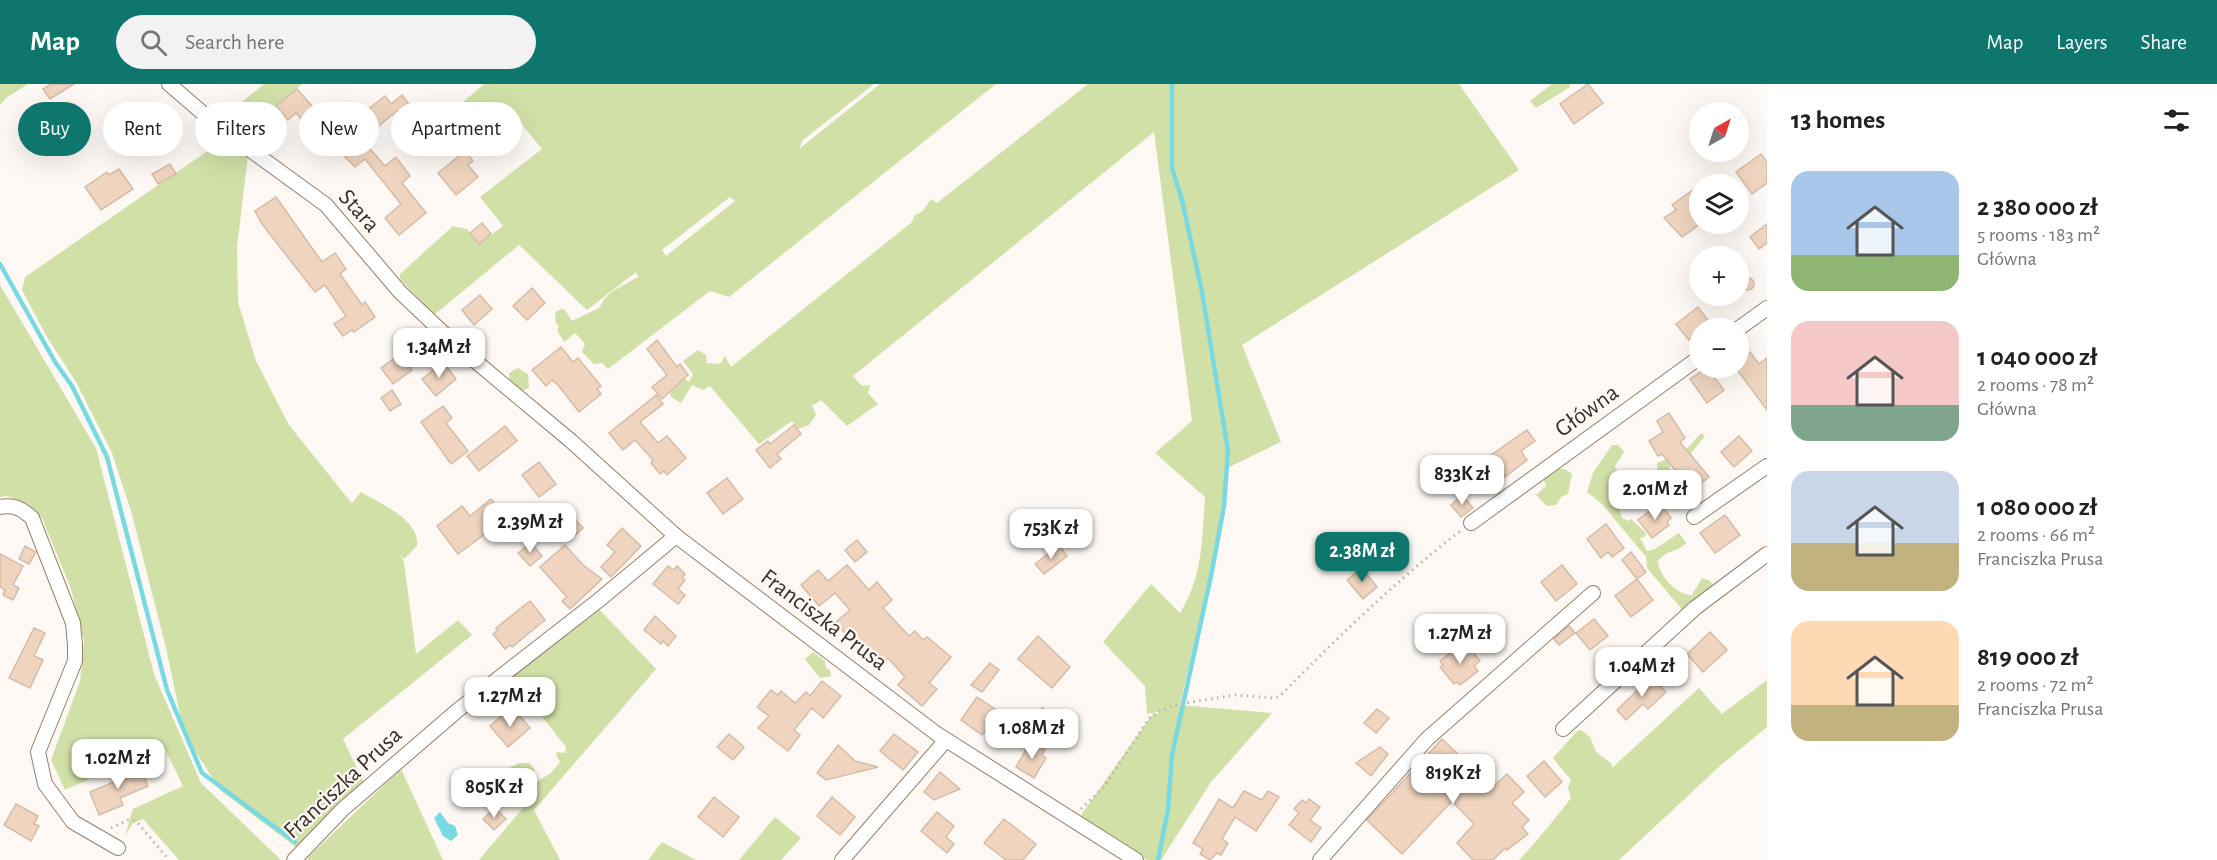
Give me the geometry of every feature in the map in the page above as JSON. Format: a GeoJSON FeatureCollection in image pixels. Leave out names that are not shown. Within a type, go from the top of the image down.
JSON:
{"type":"FeatureCollection","features":[{"type":"Feature","properties":{"kind":"street","name":"Stara"},"geometry":{"type":"LineString","coordinates":[[169,84],[220,128],[326,205],[400,292],[502,385]]}},
{"type":"Feature","properties":{"kind":"street"},"geometry":{"type":"LineString","coordinates":[[1749,321],[1767,308]]}},
{"type":"Feature","properties":{"kind":"street","name":"Główna"},"geometry":{"type":"LineString","coordinates":[[1471,523],[1689,365]]}},
{"type":"Feature","properties":{"kind":"street","name":"Franciszka Prusa"},"geometry":{"type":"LineString","coordinates":[[502,385],[571,441],[676,536],[946,740],[1136,860]]}},
{"type":"Feature","properties":{"kind":"street"},"geometry":{"type":"LineString","coordinates":[[1694,517],[1767,466]]}},
{"type":"Feature","properties":{"kind":"street"},"geometry":{"type":"LineString","coordinates":[[0,507],[8,505],[21,508],[32,518],[72,623],[75,660],[38,752],[45,784],[73,822],[118,848]]}},
{"type":"Feature","properties":{"kind":"street","name":"Franciszka Prusa"},"geometry":{"type":"LineString","coordinates":[[294,860],[343,809],[458,710],[599,600],[676,536]]}},
{"type":"Feature","properties":{"kind":"street"},"geometry":{"type":"LineString","coordinates":[[1563,729],[1695,608],[1767,554]]}},
{"type":"Feature","properties":{"kind":"street"},"geometry":{"type":"LineString","coordinates":[[1320,860],[1427,739],[1593,593]]}},
{"type":"Feature","properties":{"kind":"street"},"geometry":{"type":"LineString","coordinates":[[842,860],[946,740]]}},
{"type":"Feature","properties":{"kind":"path"},"geometry":{"type":"LineString","coordinates":[[1069,819],[1103,788],[1150,716],[1174,705],[1236,695],[1275,698],[1281,695],[1412,569],[1471,523]]}},
{"type":"Feature","properties":{"kind":"path"},"geometry":{"type":"LineString","coordinates":[[96,835],[128,820],[136,820],[169,860]]}},
{"type":"Feature","properties":{"kind":"green space"},"geometry":{"type":"Polygon","coordinates":[[[0,84],[28,84],[6,98],[0,105],[0,84]]]}},
{"type":"Feature","properties":{"kind":"green space"},"geometry":{"type":"Polygon","coordinates":[[[264,84],[302,84],[281,102],[242,102],[264,84]]]}},
{"type":"Feature","properties":{"kind":"green space"},"geometry":{"type":"Polygon","coordinates":[[[484,84],[874,84],[803,140],[799,149],[880,84],[996,84],[729,297],[710,291],[608,369],[602,363],[594,364],[582,352],[585,344],[575,333],[564,342],[557,330],[559,326],[556,324],[555,312],[565,310],[572,321],[599,308],[613,291],[638,277],[636,272],[587,310],[519,245],[434,315],[400,279],[400,274],[453,226],[467,229],[479,244],[503,226],[480,197],[542,149],[522,124],[522,102],[463,102],[484,84]],[[730,197],[662,250],[666,256],[735,201],[730,197]]]}},
{"type":"Feature","properties":{"kind":"green space"},"geometry":{"type":"Polygon","coordinates":[[[1088,84],[1459,84],[1519,170],[1242,345],[1281,442],[1227,468],[1217,545],[1180,705],[1272,713],[1211,782],[1161,860],[1147,860],[1079,818],[1151,716],[1162,711],[1147,714],[1145,686],[1103,642],[1151,584],[1180,613],[1193,585],[1202,542],[1205,497],[1155,453],[1192,421],[1154,132],[853,376],[862,386],[870,385],[868,393],[878,404],[847,426],[821,400],[812,406],[816,415],[809,425],[798,429],[792,421],[759,444],[710,386],[703,390],[692,385],[681,403],[671,397],[668,387],[684,378],[689,382],[693,374],[683,361],[698,350],[706,355],[707,363],[720,364],[725,356],[731,367],[912,222],[914,216],[923,211],[931,199],[937,203],[1088,84]]]}},
{"type":"Feature","properties":{"kind":"green space"},"geometry":{"type":"Polygon","coordinates":[[[1552,84],[1570,84],[1570,87],[1536,108],[1530,101],[1552,84]]]}},
{"type":"Feature","properties":{"kind":"green space"},"geometry":{"type":"Polygon","coordinates":[[[200,156],[248,156],[237,248],[238,302],[256,361],[289,425],[350,501],[352,503],[361,492],[397,513],[412,528],[417,546],[404,559],[399,553],[404,562],[416,654],[458,620],[472,635],[343,739],[365,785],[297,848],[221,791],[184,734],[166,648],[131,511],[112,453],[76,382],[47,337],[22,290],[25,277],[200,156]]]}},
{"type":"Feature","properties":{"kind":"green space"},"geometry":{"type":"Polygon","coordinates":[[[0,285],[96,448],[154,674],[201,783],[281,860],[179,860],[143,819],[133,823],[125,836],[133,809],[183,786],[163,745],[65,790],[51,760],[80,681],[84,641],[71,589],[42,518],[27,503],[6,496],[0,497],[0,285]]]}},
{"type":"Feature","properties":{"kind":"green space"},"geometry":{"type":"Polygon","coordinates":[[[518,368],[528,374],[529,388],[522,391],[510,384],[509,373],[518,368]]]}},
{"type":"Feature","properties":{"kind":"green space"},"geometry":{"type":"Polygon","coordinates":[[[1701,433],[1705,436],[1692,452],[1670,466],[1670,472],[1619,508],[1622,518],[1628,521],[1631,519],[1646,533],[1645,537],[1640,538],[1647,551],[1655,549],[1679,533],[1686,543],[1658,561],[1661,572],[1670,584],[1681,592],[1692,595],[1702,578],[1710,581],[1714,587],[1685,613],[1647,568],[1646,557],[1602,504],[1587,492],[1593,473],[1612,445],[1618,445],[1624,452],[1615,466],[1621,479],[1612,490],[1611,497],[1657,475],[1657,463],[1685,451],[1701,433]]]}},
{"type":"Feature","properties":{"kind":"green space"},"geometry":{"type":"Polygon","coordinates":[[[1555,468],[1565,469],[1572,474],[1568,494],[1561,497],[1556,505],[1547,506],[1536,495],[1546,486],[1543,478],[1555,468]]]}},
{"type":"Feature","properties":{"kind":"green space"},"geometry":{"type":"Polygon","coordinates":[[[597,607],[656,669],[534,810],[560,860],[479,860],[528,802],[524,796],[523,786],[516,786],[508,781],[509,768],[519,763],[529,763],[534,768],[535,783],[551,773],[560,762],[556,755],[557,752],[565,753],[566,747],[510,676],[597,607]]]}},
{"type":"Feature","properties":{"kind":"green space"},"geometry":{"type":"Polygon","coordinates":[[[813,652],[825,661],[831,676],[820,678],[805,659],[813,652]]]}},
{"type":"Feature","properties":{"kind":"green space"},"geometry":{"type":"Polygon","coordinates":[[[1767,680],[1767,727],[1721,765],[1619,860],[1519,860],[1571,798],[1568,788],[1571,780],[1553,758],[1577,731],[1581,730],[1590,737],[1596,752],[1611,763],[1612,768],[1699,688],[1722,714],[1767,680]]]}},
{"type":"Feature","properties":{"kind":"green space"},"geometry":{"type":"Polygon","coordinates":[[[401,769],[443,860],[308,860],[307,858],[401,769]]]}},
{"type":"Feature","properties":{"kind":"green space"},"geometry":{"type":"Polygon","coordinates":[[[775,817],[801,838],[781,860],[739,860],[775,817]]]}},
{"type":"Feature","properties":{"kind":"green space"},"geometry":{"type":"Polygon","coordinates":[[[662,842],[696,860],[648,860],[662,842]]]}},
{"type":"Feature","properties":{"kind":"water"},"geometry":{"type":"Polygon","coordinates":[[[440,812],[448,823],[455,826],[458,835],[451,841],[443,836],[434,818],[440,812]]]}},
{"type":"Feature","properties":{"kind":"building"},"geometry":{"type":"Polygon","coordinates":[[[51,84],[74,84],[50,99],[43,89],[51,84]]]}},
{"type":"Feature","properties":{"kind":"building"},"geometry":{"type":"Polygon","coordinates":[[[1588,84],[1603,103],[1574,124],[1560,104],[1588,84]]]}},
{"type":"Feature","properties":{"kind":"building"},"geometry":{"type":"Polygon","coordinates":[[[297,89],[308,102],[299,102],[299,116],[296,113],[288,120],[287,102],[281,102],[297,89]]]}},
{"type":"Feature","properties":{"kind":"building"},"geometry":{"type":"Polygon","coordinates":[[[402,95],[407,102],[393,102],[402,95]]]}},
{"type":"Feature","properties":{"kind":"building"},"geometry":{"type":"Polygon","coordinates":[[[385,96],[391,104],[391,116],[379,126],[377,102],[385,96]]]}},
{"type":"Feature","properties":{"kind":"building"},"geometry":{"type":"Polygon","coordinates":[[[1761,154],[1767,162],[1767,183],[1752,194],[1749,190],[1749,174],[1736,172],[1761,154]]]}},
{"type":"Feature","properties":{"kind":"building"},"geometry":{"type":"Polygon","coordinates":[[[344,156],[376,156],[385,166],[396,157],[410,176],[402,183],[426,213],[399,235],[385,218],[401,204],[365,159],[355,167],[344,156]]]}},
{"type":"Feature","properties":{"kind":"building"},"geometry":{"type":"Polygon","coordinates":[[[459,156],[469,156],[473,161],[468,165],[478,177],[456,195],[438,173],[459,156]]]}},
{"type":"Feature","properties":{"kind":"building"},"geometry":{"type":"Polygon","coordinates":[[[170,164],[176,174],[158,184],[152,174],[170,164]]]}},
{"type":"Feature","properties":{"kind":"building"},"geometry":{"type":"Polygon","coordinates":[[[119,169],[133,189],[101,210],[85,187],[107,172],[109,175],[119,169]]]}},
{"type":"Feature","properties":{"kind":"building"},"geometry":{"type":"Polygon","coordinates":[[[1689,193],[1689,232],[1682,237],[1664,218],[1676,210],[1672,205],[1689,193]]]}},
{"type":"Feature","properties":{"kind":"building"},"geometry":{"type":"Polygon","coordinates":[[[276,197],[322,262],[335,253],[346,269],[340,274],[362,305],[365,302],[375,317],[354,332],[352,330],[343,336],[334,324],[346,316],[325,285],[315,292],[262,224],[255,211],[276,197]]]}},
{"type":"Feature","properties":{"kind":"building"},"geometry":{"type":"Polygon","coordinates":[[[482,223],[491,234],[479,244],[470,233],[482,223]]]}},
{"type":"Feature","properties":{"kind":"building"},"geometry":{"type":"Polygon","coordinates":[[[1767,224],[1767,243],[1759,249],[1750,237],[1767,224]]]}},
{"type":"Feature","properties":{"kind":"building"},"geometry":{"type":"Polygon","coordinates":[[[1749,278],[1754,282],[1753,289],[1749,290],[1749,278]]]}},
{"type":"Feature","properties":{"kind":"building"},"geometry":{"type":"Polygon","coordinates":[[[532,288],[545,303],[527,320],[513,306],[532,288]]]}},
{"type":"Feature","properties":{"kind":"building"},"geometry":{"type":"Polygon","coordinates":[[[480,295],[492,309],[474,325],[462,310],[480,295]]]}},
{"type":"Feature","properties":{"kind":"building"},"geometry":{"type":"Polygon","coordinates":[[[1698,307],[1706,318],[1689,318],[1689,340],[1676,324],[1698,307]]]}},
{"type":"Feature","properties":{"kind":"building"},"geometry":{"type":"Polygon","coordinates":[[[657,340],[677,367],[680,364],[688,375],[662,399],[652,387],[667,375],[647,349],[657,340]]]}},
{"type":"Feature","properties":{"kind":"building"},"geometry":{"type":"Polygon","coordinates":[[[561,347],[573,362],[578,358],[601,386],[597,389],[601,394],[579,412],[558,385],[552,380],[546,386],[532,370],[561,347]]]}},
{"type":"Feature","properties":{"kind":"building"},"geometry":{"type":"Polygon","coordinates":[[[1749,353],[1759,364],[1767,358],[1767,410],[1743,378],[1749,378],[1749,353]]]}},
{"type":"Feature","properties":{"kind":"building"},"geometry":{"type":"Polygon","coordinates":[[[400,354],[412,370],[393,384],[381,368],[400,354]]]}},
{"type":"Feature","properties":{"kind":"building"},"geometry":{"type":"Polygon","coordinates":[[[443,362],[456,379],[436,396],[422,379],[443,362]]]}},
{"type":"Feature","properties":{"kind":"building"},"geometry":{"type":"Polygon","coordinates":[[[1715,378],[1724,390],[1707,403],[1690,379],[1715,378]]]}},
{"type":"Feature","properties":{"kind":"building"},"geometry":{"type":"Polygon","coordinates":[[[392,390],[401,404],[390,411],[381,398],[392,390]]]}},
{"type":"Feature","properties":{"kind":"building"},"geometry":{"type":"Polygon","coordinates":[[[656,395],[663,404],[640,422],[658,443],[667,436],[686,458],[667,475],[664,471],[660,474],[651,463],[653,460],[635,440],[623,450],[609,433],[656,395]]]}},
{"type":"Feature","properties":{"kind":"building"},"geometry":{"type":"Polygon","coordinates":[[[443,406],[452,418],[446,423],[468,451],[451,464],[421,422],[443,406]]]}},
{"type":"Feature","properties":{"kind":"building"},"geometry":{"type":"Polygon","coordinates":[[[1669,413],[1685,438],[1680,442],[1709,477],[1692,491],[1662,454],[1658,456],[1649,441],[1663,432],[1657,421],[1669,413]]]}},
{"type":"Feature","properties":{"kind":"building"},"geometry":{"type":"Polygon","coordinates":[[[794,425],[801,434],[777,454],[781,459],[770,468],[756,450],[768,441],[770,444],[794,425]]]}},
{"type":"Feature","properties":{"kind":"building"},"geometry":{"type":"Polygon","coordinates":[[[505,426],[517,441],[479,471],[467,456],[505,426]]]}},
{"type":"Feature","properties":{"kind":"building"},"geometry":{"type":"Polygon","coordinates":[[[1527,430],[1535,441],[1521,451],[1527,460],[1505,477],[1500,470],[1474,488],[1464,474],[1527,430]]]}},
{"type":"Feature","properties":{"kind":"building"},"geometry":{"type":"Polygon","coordinates":[[[1739,436],[1752,451],[1734,467],[1721,452],[1739,436]]]}},
{"type":"Feature","properties":{"kind":"building"},"geometry":{"type":"Polygon","coordinates":[[[539,462],[556,484],[539,497],[522,475],[539,462]]]}},
{"type":"Feature","properties":{"kind":"building"},"geometry":{"type":"Polygon","coordinates":[[[727,478],[743,499],[723,514],[707,493],[727,478]]]}},
{"type":"Feature","properties":{"kind":"building"},"geometry":{"type":"Polygon","coordinates":[[[1462,495],[1473,508],[1461,517],[1451,505],[1462,495]]]}},
{"type":"Feature","properties":{"kind":"building"},"geometry":{"type":"Polygon","coordinates":[[[491,499],[506,518],[458,554],[437,526],[462,506],[470,516],[491,499]]]}},
{"type":"Feature","properties":{"kind":"building"},"geometry":{"type":"Polygon","coordinates":[[[1660,503],[1671,518],[1667,522],[1669,525],[1652,538],[1638,520],[1660,503]]]}},
{"type":"Feature","properties":{"kind":"building"},"geometry":{"type":"Polygon","coordinates":[[[568,512],[583,528],[570,540],[555,524],[568,512]]]}},
{"type":"Feature","properties":{"kind":"building"},"geometry":{"type":"Polygon","coordinates":[[[1725,515],[1740,535],[1715,553],[1700,533],[1725,515]]]}},
{"type":"Feature","properties":{"kind":"building"},"geometry":{"type":"Polygon","coordinates":[[[1606,524],[1624,548],[1612,557],[1608,552],[1601,558],[1587,539],[1606,524]]]}},
{"type":"Feature","properties":{"kind":"building"},"geometry":{"type":"Polygon","coordinates":[[[622,528],[641,546],[611,577],[601,567],[615,552],[607,545],[622,528]]]}},
{"type":"Feature","properties":{"kind":"building"},"geometry":{"type":"Polygon","coordinates":[[[857,540],[867,552],[855,562],[845,550],[857,540]]]}},
{"type":"Feature","properties":{"kind":"building"},"geometry":{"type":"Polygon","coordinates":[[[531,543],[542,556],[530,566],[518,553],[531,543]]]}},
{"type":"Feature","properties":{"kind":"building"},"geometry":{"type":"Polygon","coordinates":[[[565,545],[583,565],[602,579],[570,609],[562,601],[567,597],[540,567],[565,545]]]}},
{"type":"Feature","properties":{"kind":"building"},"geometry":{"type":"Polygon","coordinates":[[[1059,545],[1067,556],[1044,574],[1035,564],[1059,545]]]}},
{"type":"Feature","properties":{"kind":"building"},"geometry":{"type":"Polygon","coordinates":[[[25,546],[36,552],[29,564],[19,559],[25,546]]]}},
{"type":"Feature","properties":{"kind":"building"},"geometry":{"type":"Polygon","coordinates":[[[1631,552],[1646,572],[1637,579],[1622,560],[1631,552]]]}},
{"type":"Feature","properties":{"kind":"building"},"geometry":{"type":"Polygon","coordinates":[[[0,554],[23,566],[13,585],[19,588],[13,600],[3,595],[5,590],[0,587],[0,554]]]}},
{"type":"Feature","properties":{"kind":"building"},"geometry":{"type":"Polygon","coordinates":[[[847,565],[869,590],[877,582],[892,600],[883,608],[909,636],[915,631],[923,640],[927,637],[951,657],[929,683],[937,689],[922,706],[898,685],[905,677],[888,658],[885,660],[883,657],[877,662],[848,632],[846,634],[835,623],[850,610],[835,593],[819,606],[801,585],[818,570],[828,581],[847,565]]]}},
{"type":"Feature","properties":{"kind":"building"},"geometry":{"type":"Polygon","coordinates":[[[1562,565],[1577,584],[1556,601],[1541,582],[1562,565]]]}},
{"type":"Feature","properties":{"kind":"building"},"geometry":{"type":"Polygon","coordinates":[[[668,566],[674,570],[677,566],[685,574],[682,578],[685,580],[678,589],[685,595],[678,604],[653,584],[668,566]]]}},
{"type":"Feature","properties":{"kind":"building"},"geometry":{"type":"Polygon","coordinates":[[[1362,568],[1377,587],[1363,599],[1347,580],[1362,568]]]}},
{"type":"Feature","properties":{"kind":"building"},"geometry":{"type":"Polygon","coordinates":[[[1637,579],[1653,600],[1631,617],[1615,596],[1637,579]]]}},
{"type":"Feature","properties":{"kind":"building"},"geometry":{"type":"Polygon","coordinates":[[[530,601],[545,620],[512,647],[510,645],[505,649],[493,634],[498,630],[496,628],[530,601]]]}},
{"type":"Feature","properties":{"kind":"building"},"geometry":{"type":"Polygon","coordinates":[[[655,616],[676,636],[668,646],[663,641],[661,644],[644,630],[655,616]]]}},
{"type":"Feature","properties":{"kind":"building"},"geometry":{"type":"Polygon","coordinates":[[[1594,619],[1608,636],[1590,650],[1576,633],[1594,619]]]}},
{"type":"Feature","properties":{"kind":"building"},"geometry":{"type":"Polygon","coordinates":[[[1569,626],[1575,633],[1559,645],[1554,639],[1569,626]]]}},
{"type":"Feature","properties":{"kind":"building"},"geometry":{"type":"Polygon","coordinates":[[[34,628],[45,633],[34,656],[43,660],[30,688],[9,678],[34,628]]]}},
{"type":"Feature","properties":{"kind":"building"},"geometry":{"type":"Polygon","coordinates":[[[1710,632],[1727,650],[1703,672],[1687,654],[1710,632]]]}},
{"type":"Feature","properties":{"kind":"building"},"geometry":{"type":"Polygon","coordinates":[[[1038,636],[1070,667],[1052,688],[1018,659],[1038,636]]]}},
{"type":"Feature","properties":{"kind":"building"},"geometry":{"type":"Polygon","coordinates":[[[1459,646],[1462,650],[1468,646],[1480,661],[1474,666],[1478,671],[1460,685],[1457,682],[1454,684],[1440,667],[1443,665],[1440,661],[1459,646]]]}},
{"type":"Feature","properties":{"kind":"building"},"geometry":{"type":"Polygon","coordinates":[[[990,663],[999,670],[982,692],[971,685],[990,663]]]}},
{"type":"Feature","properties":{"kind":"building"},"geometry":{"type":"Polygon","coordinates":[[[1651,677],[1666,692],[1648,709],[1643,704],[1626,720],[1617,710],[1651,677]]]}},
{"type":"Feature","properties":{"kind":"building"},"geometry":{"type":"Polygon","coordinates":[[[822,681],[841,696],[823,718],[812,708],[794,730],[800,735],[788,751],[758,728],[769,716],[757,707],[771,690],[778,695],[781,691],[795,703],[806,692],[810,696],[822,681]]]}},
{"type":"Feature","properties":{"kind":"building"},"geometry":{"type":"Polygon","coordinates":[[[977,697],[1001,713],[982,735],[961,720],[977,697]]]}},
{"type":"Feature","properties":{"kind":"building"},"geometry":{"type":"Polygon","coordinates":[[[1042,708],[1053,715],[1045,727],[1034,720],[1042,708]]]}},
{"type":"Feature","properties":{"kind":"building"},"geometry":{"type":"Polygon","coordinates":[[[1377,709],[1389,718],[1376,733],[1364,723],[1377,709]]]}},
{"type":"Feature","properties":{"kind":"building"},"geometry":{"type":"Polygon","coordinates":[[[506,712],[513,720],[519,715],[530,728],[508,747],[490,726],[506,712]]]}},
{"type":"Feature","properties":{"kind":"building"},"geometry":{"type":"Polygon","coordinates":[[[729,734],[744,747],[733,760],[717,747],[729,734]]]}},
{"type":"Feature","properties":{"kind":"building"},"geometry":{"type":"Polygon","coordinates":[[[894,734],[918,752],[903,770],[880,751],[894,734]]]}},
{"type":"Feature","properties":{"kind":"building"},"geometry":{"type":"Polygon","coordinates":[[[1442,739],[1462,758],[1467,754],[1495,785],[1507,774],[1524,792],[1512,803],[1529,820],[1522,827],[1528,834],[1507,850],[1505,848],[1493,860],[1473,860],[1457,843],[1474,824],[1452,801],[1402,854],[1367,820],[1442,739]]]}},
{"type":"Feature","properties":{"kind":"building"},"geometry":{"type":"Polygon","coordinates":[[[1031,741],[1045,750],[1042,755],[1046,758],[1034,778],[1016,767],[1031,741]]]}},
{"type":"Feature","properties":{"kind":"building"},"geometry":{"type":"Polygon","coordinates":[[[838,745],[855,761],[878,767],[826,780],[817,773],[838,745]]]}},
{"type":"Feature","properties":{"kind":"building"},"geometry":{"type":"Polygon","coordinates":[[[1380,747],[1388,754],[1371,776],[1356,763],[1380,747]]]}},
{"type":"Feature","properties":{"kind":"building"},"geometry":{"type":"Polygon","coordinates":[[[1544,761],[1562,782],[1545,797],[1527,776],[1544,761]]]}},
{"type":"Feature","properties":{"kind":"building"},"geometry":{"type":"Polygon","coordinates":[[[140,766],[148,786],[120,798],[123,805],[99,815],[90,792],[114,782],[111,777],[140,766]]]}},
{"type":"Feature","properties":{"kind":"building"},"geometry":{"type":"Polygon","coordinates":[[[940,772],[960,789],[934,800],[924,792],[940,772]]]}},
{"type":"Feature","properties":{"kind":"building"},"geometry":{"type":"Polygon","coordinates":[[[1244,791],[1262,800],[1268,791],[1279,797],[1256,831],[1235,817],[1222,839],[1228,843],[1221,855],[1217,853],[1210,860],[1200,854],[1203,849],[1193,843],[1219,799],[1233,808],[1244,791]]]}},
{"type":"Feature","properties":{"kind":"building"},"geometry":{"type":"Polygon","coordinates":[[[714,797],[739,817],[723,837],[698,817],[714,797]]]}},
{"type":"Feature","properties":{"kind":"building"},"geometry":{"type":"Polygon","coordinates":[[[832,797],[855,817],[840,835],[817,816],[832,797]]]}},
{"type":"Feature","properties":{"kind":"building"},"geometry":{"type":"Polygon","coordinates":[[[1309,799],[1320,807],[1310,820],[1321,828],[1311,842],[1289,825],[1299,813],[1294,809],[1302,800],[1306,803],[1309,799]]]}},
{"type":"Feature","properties":{"kind":"building"},"geometry":{"type":"Polygon","coordinates":[[[16,804],[38,816],[34,824],[39,826],[31,841],[4,825],[16,804]]]}},
{"type":"Feature","properties":{"kind":"building"},"geometry":{"type":"Polygon","coordinates":[[[495,808],[506,819],[494,830],[483,819],[495,808]]]}},
{"type":"Feature","properties":{"kind":"building"},"geometry":{"type":"Polygon","coordinates":[[[937,812],[954,826],[946,837],[954,844],[947,853],[921,831],[937,812]]]}},
{"type":"Feature","properties":{"kind":"building"},"geometry":{"type":"Polygon","coordinates":[[[1004,819],[1036,844],[1023,860],[1006,860],[984,843],[1004,819]]]}},
{"type":"Feature","properties":{"kind":"waterway"},"geometry":{"type":"LineString","coordinates":[[1158,860],[1168,810],[1172,755],[1224,506],[1228,451],[1202,292],[1182,200],[1172,168],[1172,84]]}},
{"type":"Feature","properties":{"kind":"waterway"},"geometry":{"type":"LineString","coordinates":[[0,264],[55,362],[72,386],[107,457],[167,690],[202,773],[295,842]]}}]}
